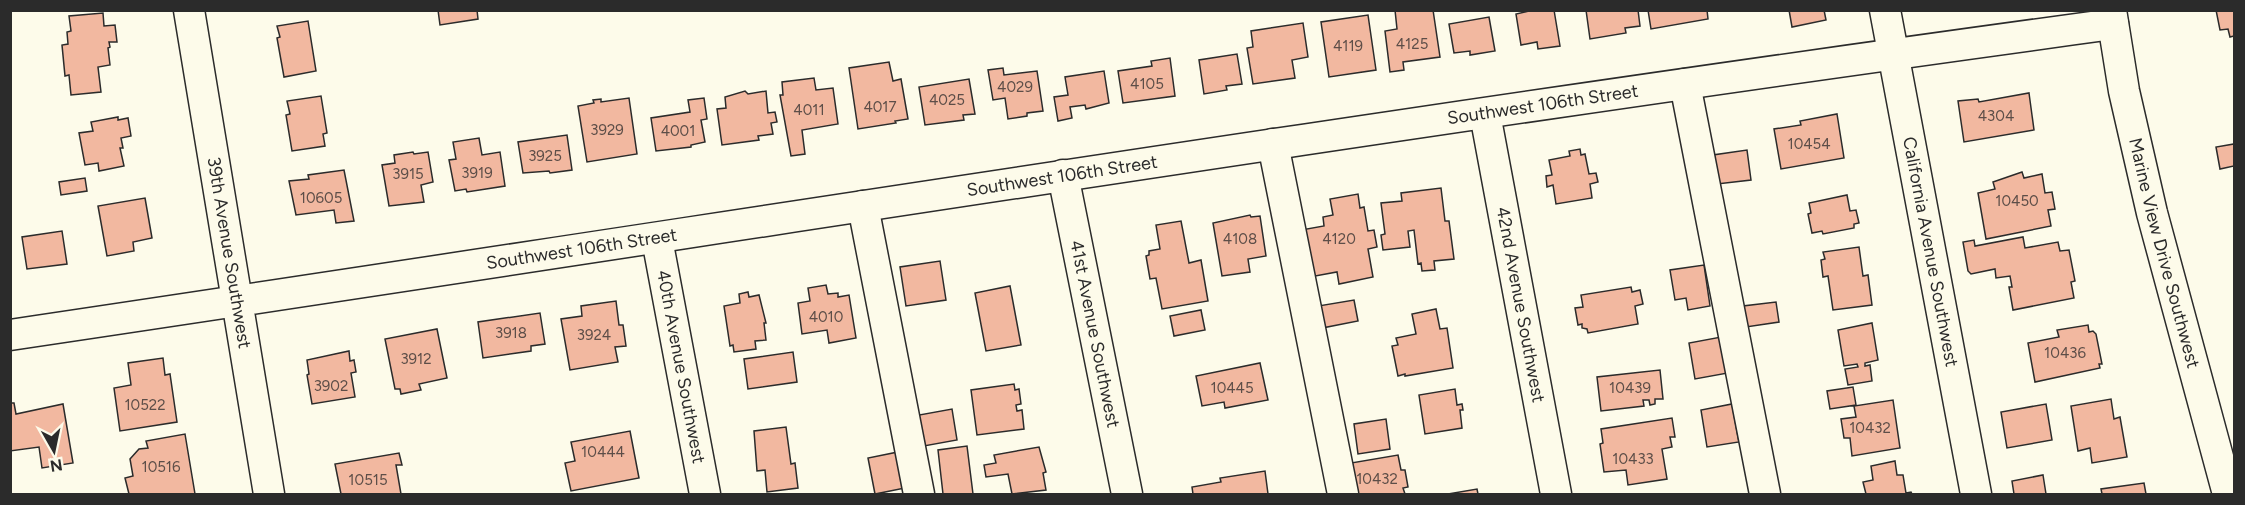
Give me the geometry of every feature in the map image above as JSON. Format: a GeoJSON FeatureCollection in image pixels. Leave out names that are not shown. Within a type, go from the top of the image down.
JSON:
{"type":"FeatureCollection","features":[{"type":"Feature","properties":{"kind":"street","name":"39th Avenue Southwest"},"geometry":{"type":"LineString","coordinates":[[189,10],[269,495]]}},
{"type":"Feature","properties":{"kind":"street","name":"California Avenue Southwest"},"geometry":{"type":"LineString","coordinates":[[1885,10],[1976,495]]}},
{"type":"Feature","properties":{"kind":"street","name":"Southwest 106th Street"},"geometry":{"type":"LineString","coordinates":[[10,334],[657,239],[1063,175],[1893,54],[2112,17]]}},
{"type":"Feature","properties":{"kind":"street","name":"Marine View Drive Southwest"},"geometry":{"type":"LineString","coordinates":[[2112,17],[2124,91],[2152,213],[2228,495]]}},
{"type":"Feature","properties":{"kind":"street"},"geometry":{"type":"LineString","coordinates":[[1685,84],[1766,495]]}},
{"type":"Feature","properties":{"kind":"street","name":"42nd Avenue Southwest"},"geometry":{"type":"LineString","coordinates":[[1485,114],[1556,495]]}},
{"type":"Feature","properties":{"kind":"street"},"geometry":{"type":"LineString","coordinates":[[1273,144],[1343,495]]}},
{"type":"Feature","properties":{"kind":"street","name":"41st Avenue Southwest"},"geometry":{"type":"LineString","coordinates":[[1063,175],[1127,495]]}},
{"type":"Feature","properties":{"kind":"street"},"geometry":{"type":"LineString","coordinates":[[863,206],[919,495]]}},
{"type":"Feature","properties":{"kind":"street","name":"40th Avenue Southwest"},"geometry":{"type":"LineString","coordinates":[[657,239],[705,495]]}},
{"type":"Feature","properties":{"kind":"building"},"geometry":{"type":"Polygon","coordinates":[[[438,10],[477,10],[478,19],[440,25],[438,10]]]}},
{"type":"Feature","properties":{"kind":"building"},"geometry":{"type":"Polygon","coordinates":[[[1395,10],[1433,10],[1440,57],[1403,62],[1404,70],[1390,72],[1385,31],[1397,29],[1395,10]]]}},
{"type":"Feature","properties":{"kind":"building"},"geometry":{"type":"Polygon","coordinates":[[[1533,10],[1554,10],[1560,46],[1538,49],[1537,42],[1521,45],[1516,14],[1533,10]]]}},
{"type":"Feature","properties":{"kind":"building"},"geometry":{"type":"Polygon","coordinates":[[[1586,10],[1638,10],[1640,26],[1625,28],[1626,33],[1590,39],[1586,10]]]}},
{"type":"Feature","properties":{"kind":"building"},"geometry":{"type":"Polygon","coordinates":[[[1648,10],[1707,10],[1708,19],[1651,29],[1648,10]]]}},
{"type":"Feature","properties":{"kind":"building"},"geometry":{"type":"Polygon","coordinates":[[[1789,10],[1824,10],[1826,20],[1792,27],[1789,10]]]}},
{"type":"Feature","properties":{"kind":"building"},"geometry":{"type":"Polygon","coordinates":[[[2216,10],[2234,10],[2234,36],[2230,37],[2228,29],[2220,30],[2216,10]]]}},
{"type":"Feature","properties":{"kind":"building"},"geometry":{"type":"Polygon","coordinates":[[[103,13],[104,26],[115,25],[117,42],[109,42],[110,65],[98,67],[101,92],[71,95],[69,75],[65,76],[62,45],[68,44],[67,32],[71,31],[69,16],[103,13]]]}},
{"type":"Feature","properties":{"kind":"building"},"geometry":{"type":"Polygon","coordinates":[[[1368,15],[1376,70],[1329,77],[1321,22],[1368,15]]]}},
{"type":"Feature","properties":{"kind":"building"},"geometry":{"type":"Polygon","coordinates":[[[1489,17],[1495,51],[1470,55],[1470,51],[1454,53],[1449,24],[1489,17]]]}},
{"type":"Feature","properties":{"kind":"building"},"geometry":{"type":"Polygon","coordinates":[[[308,21],[316,71],[284,77],[277,26],[308,21]]]}},
{"type":"Feature","properties":{"kind":"building"},"geometry":{"type":"Polygon","coordinates":[[[1303,23],[1308,57],[1292,60],[1295,78],[1253,84],[1247,48],[1253,47],[1251,31],[1303,23]]]}},
{"type":"Feature","properties":{"kind":"building"},"geometry":{"type":"Polygon","coordinates":[[[1237,54],[1242,84],[1226,86],[1227,90],[1204,94],[1199,60],[1237,54]]]}},
{"type":"Feature","properties":{"kind":"building"},"geometry":{"type":"Polygon","coordinates":[[[1170,58],[1175,96],[1123,103],[1118,71],[1152,66],[1151,61],[1170,58]]]}},
{"type":"Feature","properties":{"kind":"building"},"geometry":{"type":"Polygon","coordinates":[[[889,62],[893,81],[901,79],[908,119],[858,129],[849,68],[889,62]]]}},
{"type":"Feature","properties":{"kind":"building"},"geometry":{"type":"Polygon","coordinates":[[[1003,68],[1004,75],[1037,71],[1043,111],[1008,119],[1005,98],[993,100],[988,70],[1003,68]]]}},
{"type":"Feature","properties":{"kind":"building"},"geometry":{"type":"Polygon","coordinates":[[[1104,71],[1109,103],[1086,109],[1085,105],[1070,107],[1072,118],[1058,121],[1054,97],[1068,95],[1065,77],[1104,71]]]}},
{"type":"Feature","properties":{"kind":"building"},"geometry":{"type":"Polygon","coordinates":[[[814,78],[816,90],[833,88],[838,124],[802,130],[805,154],[791,156],[780,95],[783,95],[782,82],[814,78]]]}},
{"type":"Feature","properties":{"kind":"building"},"geometry":{"type":"Polygon","coordinates":[[[969,79],[975,114],[963,115],[964,120],[925,125],[919,87],[969,79]]]}},
{"type":"Feature","properties":{"kind":"building"},"geometry":{"type":"Polygon","coordinates":[[[745,91],[748,94],[766,91],[768,113],[775,112],[777,122],[771,123],[773,134],[758,136],[759,140],[722,145],[717,109],[726,108],[725,97],[745,91]]]}},
{"type":"Feature","properties":{"kind":"building"},"geometry":{"type":"Polygon","coordinates":[[[2029,93],[2034,130],[1964,142],[1958,101],[1978,99],[1979,102],[2029,93]]]}},
{"type":"Feature","properties":{"kind":"building"},"geometry":{"type":"Polygon","coordinates":[[[321,96],[327,133],[323,134],[325,146],[292,151],[286,115],[290,114],[287,101],[321,96]]]}},
{"type":"Feature","properties":{"kind":"building"},"geometry":{"type":"Polygon","coordinates":[[[629,98],[637,154],[587,162],[578,106],[594,103],[593,100],[601,99],[601,102],[629,98]]]}},
{"type":"Feature","properties":{"kind":"building"},"geometry":{"type":"Polygon","coordinates":[[[704,98],[707,119],[701,120],[705,142],[691,145],[691,147],[656,151],[651,118],[690,112],[688,100],[704,98]]]}},
{"type":"Feature","properties":{"kind":"building"},"geometry":{"type":"Polygon","coordinates":[[[1837,114],[1844,158],[1781,169],[1774,129],[1801,125],[1800,121],[1837,114]]]}},
{"type":"Feature","properties":{"kind":"building"},"geometry":{"type":"Polygon","coordinates":[[[118,117],[118,120],[128,118],[131,136],[121,138],[123,148],[120,148],[124,166],[99,171],[98,163],[85,165],[79,133],[93,131],[91,122],[118,117]]]}},
{"type":"Feature","properties":{"kind":"building"},"geometry":{"type":"Polygon","coordinates":[[[567,135],[572,170],[523,173],[518,142],[567,135]]]}},
{"type":"Feature","properties":{"kind":"building"},"geometry":{"type":"Polygon","coordinates":[[[479,138],[482,155],[500,152],[505,186],[467,192],[466,189],[455,191],[449,160],[456,159],[453,142],[479,138]]]}},
{"type":"Feature","properties":{"kind":"building"},"geometry":{"type":"Polygon","coordinates":[[[2234,144],[2234,166],[2220,169],[2216,147],[2234,144]]]}},
{"type":"Feature","properties":{"kind":"building"},"geometry":{"type":"Polygon","coordinates":[[[1580,149],[1581,155],[1585,154],[1589,174],[1596,173],[1598,182],[1590,184],[1592,198],[1556,204],[1553,185],[1547,187],[1546,176],[1552,175],[1549,160],[1570,156],[1569,151],[1580,149]]]}},
{"type":"Feature","properties":{"kind":"building"},"geometry":{"type":"Polygon","coordinates":[[[1747,150],[1751,180],[1717,184],[1713,155],[1747,150]]]}},
{"type":"Feature","properties":{"kind":"building"},"geometry":{"type":"Polygon","coordinates":[[[413,152],[414,154],[428,152],[433,182],[421,185],[424,202],[389,206],[382,165],[395,163],[394,155],[413,152]]]}},
{"type":"Feature","properties":{"kind":"building"},"geometry":{"type":"Polygon","coordinates":[[[344,170],[354,221],[336,223],[334,210],[296,215],[289,181],[309,179],[308,175],[344,170]]]}},
{"type":"Feature","properties":{"kind":"building"},"geometry":{"type":"Polygon","coordinates":[[[2022,172],[2024,178],[2042,174],[2045,193],[2052,192],[2055,209],[2048,210],[2051,226],[1986,239],[1978,193],[1995,189],[1993,182],[2022,172]]]}},
{"type":"Feature","properties":{"kind":"building"},"geometry":{"type":"Polygon","coordinates":[[[85,178],[87,191],[61,195],[59,182],[85,178]]]}},
{"type":"Feature","properties":{"kind":"building"},"geometry":{"type":"Polygon","coordinates":[[[1441,188],[1445,221],[1449,221],[1454,259],[1434,261],[1435,270],[1422,271],[1421,263],[1418,264],[1414,230],[1408,231],[1410,247],[1383,250],[1381,235],[1385,234],[1381,203],[1402,201],[1401,193],[1441,188]]]}},
{"type":"Feature","properties":{"kind":"building"},"geometry":{"type":"Polygon","coordinates":[[[1358,194],[1360,208],[1364,207],[1368,231],[1374,230],[1377,247],[1368,249],[1373,277],[1339,284],[1337,272],[1310,277],[1301,230],[1324,226],[1323,217],[1333,215],[1330,199],[1358,194]]]}},
{"type":"Feature","properties":{"kind":"building"},"geometry":{"type":"Polygon","coordinates":[[[1847,195],[1850,211],[1856,210],[1859,223],[1854,224],[1854,228],[1823,234],[1822,231],[1812,233],[1808,214],[1811,213],[1809,203],[1847,195]]]}},
{"type":"Feature","properties":{"kind":"building"},"geometry":{"type":"Polygon","coordinates":[[[145,198],[152,238],[133,242],[134,251],[107,256],[98,206],[145,198]]]}},
{"type":"Feature","properties":{"kind":"building"},"geometry":{"type":"Polygon","coordinates":[[[1250,215],[1251,217],[1260,216],[1266,256],[1248,259],[1250,272],[1222,276],[1213,223],[1250,215]]]}},
{"type":"Feature","properties":{"kind":"building"},"geometry":{"type":"Polygon","coordinates":[[[1181,221],[1189,263],[1201,260],[1208,301],[1162,309],[1156,278],[1150,279],[1146,256],[1149,255],[1149,251],[1160,249],[1156,225],[1181,221]]]}},
{"type":"Feature","properties":{"kind":"building"},"geometry":{"type":"Polygon","coordinates":[[[62,231],[67,264],[27,269],[22,237],[62,231]]]}},
{"type":"Feature","properties":{"kind":"building"},"geometry":{"type":"Polygon","coordinates":[[[2023,237],[2025,248],[2058,242],[2060,251],[2069,250],[2075,281],[2071,282],[2074,298],[2013,310],[2009,287],[2012,287],[2010,276],[1996,278],[1995,269],[1971,274],[1968,271],[1963,242],[1974,240],[1975,246],[2023,237]]]}},
{"type":"Feature","properties":{"kind":"building"},"geometry":{"type":"Polygon","coordinates":[[[1859,247],[1863,276],[1868,275],[1872,305],[1833,310],[1828,276],[1823,277],[1821,260],[1825,259],[1823,252],[1859,247]]]}},
{"type":"Feature","properties":{"kind":"building"},"geometry":{"type":"Polygon","coordinates":[[[940,261],[946,300],[906,306],[900,267],[940,261]]]}},
{"type":"Feature","properties":{"kind":"building"},"geometry":{"type":"Polygon","coordinates":[[[1704,265],[1710,306],[1688,310],[1686,298],[1675,300],[1670,270],[1704,265]]]}},
{"type":"Feature","properties":{"kind":"building"},"geometry":{"type":"Polygon","coordinates":[[[826,285],[828,294],[838,293],[838,297],[849,295],[856,338],[829,343],[827,330],[802,334],[798,303],[810,301],[808,288],[826,285]]]}},
{"type":"Feature","properties":{"kind":"building"},"geometry":{"type":"Polygon","coordinates":[[[1010,286],[1021,345],[986,351],[975,293],[1010,286]]]}},
{"type":"Feature","properties":{"kind":"building"},"geometry":{"type":"Polygon","coordinates":[[[1631,287],[1632,292],[1640,290],[1643,304],[1635,306],[1638,324],[1588,333],[1587,329],[1582,328],[1582,324],[1578,325],[1575,308],[1583,307],[1581,295],[1631,287]]]}},
{"type":"Feature","properties":{"kind":"building"},"geometry":{"type":"Polygon","coordinates":[[[748,292],[749,297],[759,295],[766,323],[764,323],[766,340],[755,341],[756,349],[734,352],[733,345],[730,346],[724,306],[740,303],[739,294],[748,292]]]}},
{"type":"Feature","properties":{"kind":"building"},"geometry":{"type":"Polygon","coordinates":[[[1354,300],[1358,321],[1322,328],[1318,306],[1354,300]]]}},
{"type":"Feature","properties":{"kind":"building"},"geometry":{"type":"Polygon","coordinates":[[[616,301],[619,325],[623,325],[626,346],[615,347],[618,362],[570,370],[561,319],[582,316],[581,306],[616,301]]]}},
{"type":"Feature","properties":{"kind":"building"},"geometry":{"type":"Polygon","coordinates":[[[1776,302],[1779,322],[1746,327],[1743,306],[1776,302]]]}},
{"type":"Feature","properties":{"kind":"building"},"geometry":{"type":"Polygon","coordinates":[[[1436,309],[1440,329],[1447,328],[1453,368],[1398,376],[1392,346],[1398,345],[1396,338],[1416,334],[1412,314],[1436,309]]]}},
{"type":"Feature","properties":{"kind":"building"},"geometry":{"type":"Polygon","coordinates":[[[1201,310],[1205,330],[1174,336],[1170,316],[1201,310]]]}},
{"type":"Feature","properties":{"kind":"building"},"geometry":{"type":"Polygon","coordinates":[[[540,313],[545,344],[531,346],[531,351],[483,358],[478,322],[540,313]]]}},
{"type":"Feature","properties":{"kind":"building"},"geometry":{"type":"Polygon","coordinates":[[[1872,323],[1878,360],[1865,363],[1865,366],[1870,365],[1872,381],[1848,385],[1845,369],[1858,367],[1857,364],[1844,366],[1838,330],[1872,323]]]}},
{"type":"Feature","properties":{"kind":"building"},"geometry":{"type":"Polygon","coordinates":[[[2088,325],[2089,332],[2093,331],[2096,334],[2102,364],[2099,364],[2100,368],[2035,382],[2028,343],[2059,337],[2057,330],[2088,325]]]}},
{"type":"Feature","properties":{"kind":"building"},"geometry":{"type":"Polygon","coordinates":[[[437,329],[447,378],[419,384],[421,390],[401,394],[400,389],[395,389],[385,339],[437,329]]]}},
{"type":"Feature","properties":{"kind":"building"},"geometry":{"type":"Polygon","coordinates":[[[1721,337],[1728,373],[1695,379],[1689,343],[1721,337]]]}},
{"type":"Feature","properties":{"kind":"building"},"geometry":{"type":"Polygon","coordinates":[[[349,351],[350,361],[354,360],[356,372],[351,373],[355,397],[312,404],[307,360],[349,351]]]}},
{"type":"Feature","properties":{"kind":"building"},"geometry":{"type":"Polygon","coordinates":[[[793,352],[797,382],[748,389],[744,359],[793,352]]]}},
{"type":"Feature","properties":{"kind":"building"},"geometry":{"type":"Polygon","coordinates":[[[163,358],[165,375],[170,374],[177,422],[120,431],[114,388],[131,385],[128,363],[163,358]]]}},
{"type":"Feature","properties":{"kind":"building"},"geometry":{"type":"Polygon","coordinates":[[[1260,363],[1268,400],[1225,408],[1224,402],[1202,406],[1196,376],[1260,363]]]}},
{"type":"Feature","properties":{"kind":"building"},"geometry":{"type":"Polygon","coordinates":[[[1660,370],[1663,399],[1655,399],[1655,404],[1650,405],[1649,400],[1643,400],[1644,406],[1601,411],[1597,377],[1660,370]]]}},
{"type":"Feature","properties":{"kind":"building"},"geometry":{"type":"Polygon","coordinates":[[[1014,384],[1015,390],[1019,389],[1021,404],[1016,405],[1017,411],[1022,410],[1024,429],[977,435],[971,390],[1014,384]]]}},
{"type":"Feature","properties":{"kind":"building"},"geometry":{"type":"Polygon","coordinates":[[[1853,387],[1856,405],[1830,409],[1827,391],[1853,387]]]}},
{"type":"Feature","properties":{"kind":"building"},"geometry":{"type":"Polygon","coordinates":[[[1455,389],[1457,405],[1462,404],[1463,410],[1460,410],[1462,428],[1425,434],[1419,395],[1455,389]]]}},
{"type":"Feature","properties":{"kind":"building"},"geometry":{"type":"Polygon","coordinates":[[[2111,399],[2114,419],[2120,417],[2127,457],[2092,463],[2090,448],[2078,451],[2071,406],[2111,399]]]}},
{"type":"Feature","properties":{"kind":"building"},"geometry":{"type":"Polygon","coordinates":[[[1893,400],[1900,448],[1852,456],[1850,438],[1844,438],[1841,419],[1856,417],[1854,406],[1893,400]]]}},
{"type":"Feature","properties":{"kind":"building"},"geometry":{"type":"Polygon","coordinates":[[[10,403],[14,403],[16,414],[63,404],[73,463],[42,468],[39,447],[10,451],[10,403]]]}},
{"type":"Feature","properties":{"kind":"building"},"geometry":{"type":"Polygon","coordinates":[[[1732,404],[1739,442],[1707,447],[1701,410],[1732,404]]]}},
{"type":"Feature","properties":{"kind":"building"},"geometry":{"type":"Polygon","coordinates":[[[2046,404],[2052,440],[2007,448],[2001,412],[2046,404]]]}},
{"type":"Feature","properties":{"kind":"building"},"geometry":{"type":"Polygon","coordinates":[[[952,409],[957,440],[924,446],[919,415],[952,409]]]}},
{"type":"Feature","properties":{"kind":"building"},"geometry":{"type":"Polygon","coordinates":[[[1672,418],[1675,437],[1670,437],[1672,447],[1662,449],[1667,479],[1628,485],[1626,470],[1604,472],[1600,444],[1603,443],[1601,429],[1672,418]]]}},
{"type":"Feature","properties":{"kind":"building"},"geometry":{"type":"Polygon","coordinates":[[[1386,419],[1390,449],[1358,454],[1354,424],[1386,419]]]}},
{"type":"Feature","properties":{"kind":"building"},"geometry":{"type":"Polygon","coordinates":[[[786,427],[791,464],[795,463],[798,488],[767,492],[765,470],[757,471],[754,431],[786,427]]]}},
{"type":"Feature","properties":{"kind":"building"},"geometry":{"type":"Polygon","coordinates":[[[630,431],[639,478],[571,491],[565,463],[575,461],[571,442],[630,431]]]}},
{"type":"Feature","properties":{"kind":"building"},"geometry":{"type":"Polygon","coordinates":[[[185,434],[195,494],[129,494],[125,478],[133,476],[130,459],[139,449],[148,448],[146,441],[185,434]]]}},
{"type":"Feature","properties":{"kind":"building"},"geometry":{"type":"Polygon","coordinates":[[[967,446],[973,494],[943,494],[938,450],[967,446]]]}},
{"type":"Feature","properties":{"kind":"building"},"geometry":{"type":"Polygon","coordinates":[[[1039,447],[1046,472],[1043,473],[1046,490],[1012,494],[1008,474],[986,477],[984,465],[996,463],[994,455],[1039,447]]]}},
{"type":"Feature","properties":{"kind":"building"},"geometry":{"type":"Polygon","coordinates":[[[898,452],[905,488],[875,494],[868,458],[898,452]]]}},
{"type":"Feature","properties":{"kind":"building"},"geometry":{"type":"Polygon","coordinates":[[[399,453],[402,465],[396,465],[401,494],[341,494],[335,464],[399,453]]]}},
{"type":"Feature","properties":{"kind":"building"},"geometry":{"type":"Polygon","coordinates":[[[1398,455],[1401,470],[1405,470],[1408,487],[1403,488],[1405,494],[1354,494],[1345,464],[1398,455]]]}},
{"type":"Feature","properties":{"kind":"building"},"geometry":{"type":"Polygon","coordinates":[[[1895,461],[1897,475],[1903,475],[1906,493],[1911,492],[1912,494],[1866,494],[1863,482],[1873,480],[1871,466],[1895,461]]]}},
{"type":"Feature","properties":{"kind":"building"},"geometry":{"type":"Polygon","coordinates":[[[1265,471],[1268,494],[1193,494],[1192,487],[1221,482],[1220,478],[1265,471]]]}},
{"type":"Feature","properties":{"kind":"building"},"geometry":{"type":"Polygon","coordinates":[[[2043,475],[2046,494],[2014,494],[2012,481],[2043,475]]]}},
{"type":"Feature","properties":{"kind":"building"},"geometry":{"type":"Polygon","coordinates":[[[2144,483],[2146,494],[2102,494],[2101,489],[2144,483]]]}},
{"type":"Feature","properties":{"kind":"building"},"geometry":{"type":"Polygon","coordinates":[[[1477,489],[1478,494],[1448,494],[1477,489]]]}}]}
